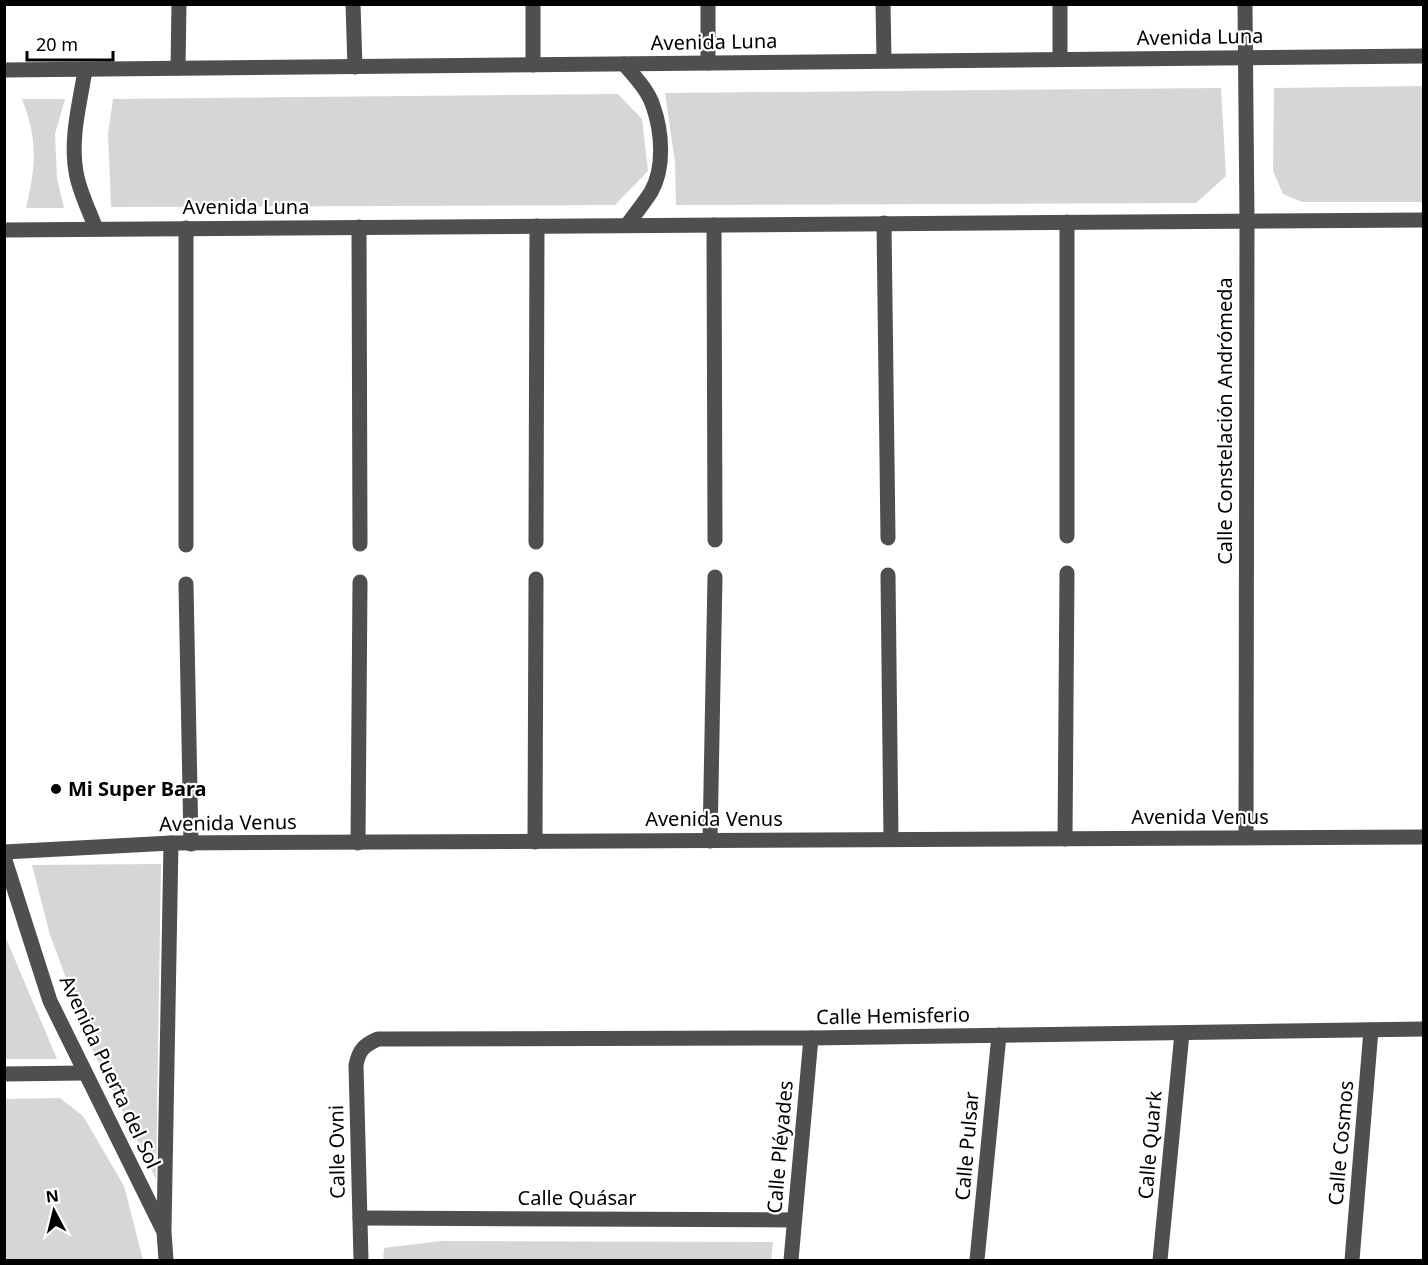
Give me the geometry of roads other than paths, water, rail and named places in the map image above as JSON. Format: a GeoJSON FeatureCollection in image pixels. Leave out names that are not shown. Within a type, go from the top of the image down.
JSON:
{"type":"FeatureCollection","features":[{"type":"Feature","properties":{"kind":"street"},"geometry":{"type":"LineString","coordinates":[[178,68],[179,4]]}},
{"type":"Feature","properties":{"kind":"street"},"geometry":{"type":"LineString","coordinates":[[353,4],[355,67]]}},
{"type":"Feature","properties":{"kind":"street"},"geometry":{"type":"LineString","coordinates":[[533,4],[533,65]]}},
{"type":"Feature","properties":{"kind":"street"},"geometry":{"type":"LineString","coordinates":[[708,4],[708,63]]}},
{"type":"Feature","properties":{"kind":"street"},"geometry":{"type":"LineString","coordinates":[[884,4],[884,61]]}},
{"type":"Feature","properties":{"kind":"street"},"geometry":{"type":"LineString","coordinates":[[1060,4],[1060,59]]}},
{"type":"Feature","properties":{"kind":"street","name":"Calle Constelación Andrómeda"},"geometry":{"type":"LineString","coordinates":[[1245,4],[1247,221],[1245,837]]}},
{"type":"Feature","properties":{"kind":"street","name":"Avenida Luna"},"geometry":{"type":"LineString","coordinates":[[4,70],[1424,56]]}},
{"type":"Feature","properties":{"kind":"street"},"geometry":{"type":"LineString","coordinates":[[624,64],[653,104],[660,148],[656,183],[627,225]]}},
{"type":"Feature","properties":{"kind":"street"},"geometry":{"type":"LineString","coordinates":[[85,70],[75,126],[76,172],[81,193],[96,229]]}},
{"type":"Feature","properties":{"kind":"street","name":"Avenida Luna"},"geometry":{"type":"LineString","coordinates":[[4,230],[1424,220]]}},
{"type":"Feature","properties":{"kind":"street"},"geometry":{"type":"LineString","coordinates":[[1067,222],[1067,536]]}},
{"type":"Feature","properties":{"kind":"street"},"geometry":{"type":"LineString","coordinates":[[884,224],[888,538]]}},
{"type":"Feature","properties":{"kind":"street"},"geometry":{"type":"LineString","coordinates":[[714,225],[715,540]]}},
{"type":"Feature","properties":{"kind":"street"},"geometry":{"type":"LineString","coordinates":[[536,542],[537,226]]}},
{"type":"Feature","properties":{"kind":"street"},"geometry":{"type":"LineString","coordinates":[[358,227],[360,544]]}},
{"type":"Feature","properties":{"kind":"street"},"geometry":{"type":"LineString","coordinates":[[186,228],[186,545]]}},
{"type":"Feature","properties":{"kind":"street"},"geometry":{"type":"LineString","coordinates":[[1065,838],[1067,573]]}},
{"type":"Feature","properties":{"kind":"street"},"geometry":{"type":"LineString","coordinates":[[888,575],[891,839]]}},
{"type":"Feature","properties":{"kind":"street"},"geometry":{"type":"LineString","coordinates":[[710,840],[715,577]]}},
{"type":"Feature","properties":{"kind":"street"},"geometry":{"type":"LineString","coordinates":[[535,842],[536,579]]}},
{"type":"Feature","properties":{"kind":"street"},"geometry":{"type":"LineString","coordinates":[[358,843],[360,582]]}},
{"type":"Feature","properties":{"kind":"street"},"geometry":{"type":"LineString","coordinates":[[186,584],[191,843]]}},
{"type":"Feature","properties":{"kind":"street","name":"Avenida Venus"},"geometry":{"type":"LineString","coordinates":[[4,852],[171,843],[1424,837]]}},
{"type":"Feature","properties":{"kind":"street","name":"Avenida Puerta del Sol"},"geometry":{"type":"LineString","coordinates":[[166,1260],[164,1232],[171,843]]}},
{"type":"Feature","properties":{"kind":"street","name":"Avenida Puerta del Sol"},"geometry":{"type":"LineString","coordinates":[[4,857],[50,1000],[164,1232]]}},
{"type":"Feature","properties":{"kind":"street","name":"Calle Hemisferio"},"geometry":{"type":"LineString","coordinates":[[364,1045],[378,1039],[393,1038],[811,1038],[1424,1029]]}},
{"type":"Feature","properties":{"kind":"street","name":"Calle Cosmos"},"geometry":{"type":"LineString","coordinates":[[1352,1260],[1371,1030]]}},
{"type":"Feature","properties":{"kind":"street","name":"Calle Quark"},"geometry":{"type":"LineString","coordinates":[[1160,1260],[1182,1033]]}},
{"type":"Feature","properties":{"kind":"street","name":"Calle Pulsar"},"geometry":{"type":"LineString","coordinates":[[977,1260],[999,1035]]}},
{"type":"Feature","properties":{"kind":"street","name":"Calle Pléyades"},"geometry":{"type":"LineString","coordinates":[[790,1260],[811,1038]]}},
{"type":"Feature","properties":{"kind":"street","name":"Calle Ovni"},"geometry":{"type":"LineString","coordinates":[[361,1260],[356,1065],[358,1054],[364,1045]]}},
{"type":"Feature","properties":{"kind":"street"},"geometry":{"type":"LineString","coordinates":[[4,1074],[84,1073]]}},
{"type":"Feature","properties":{"kind":"street","name":"Calle Quásar"},"geometry":{"type":"LineString","coordinates":[[360,1218],[794,1220]]}},
{"type":"Feature","properties":{"kind":"place","name":"Mi Super Bara"},"geometry":{"type":"Point","coordinates":[56,789]}}]}
